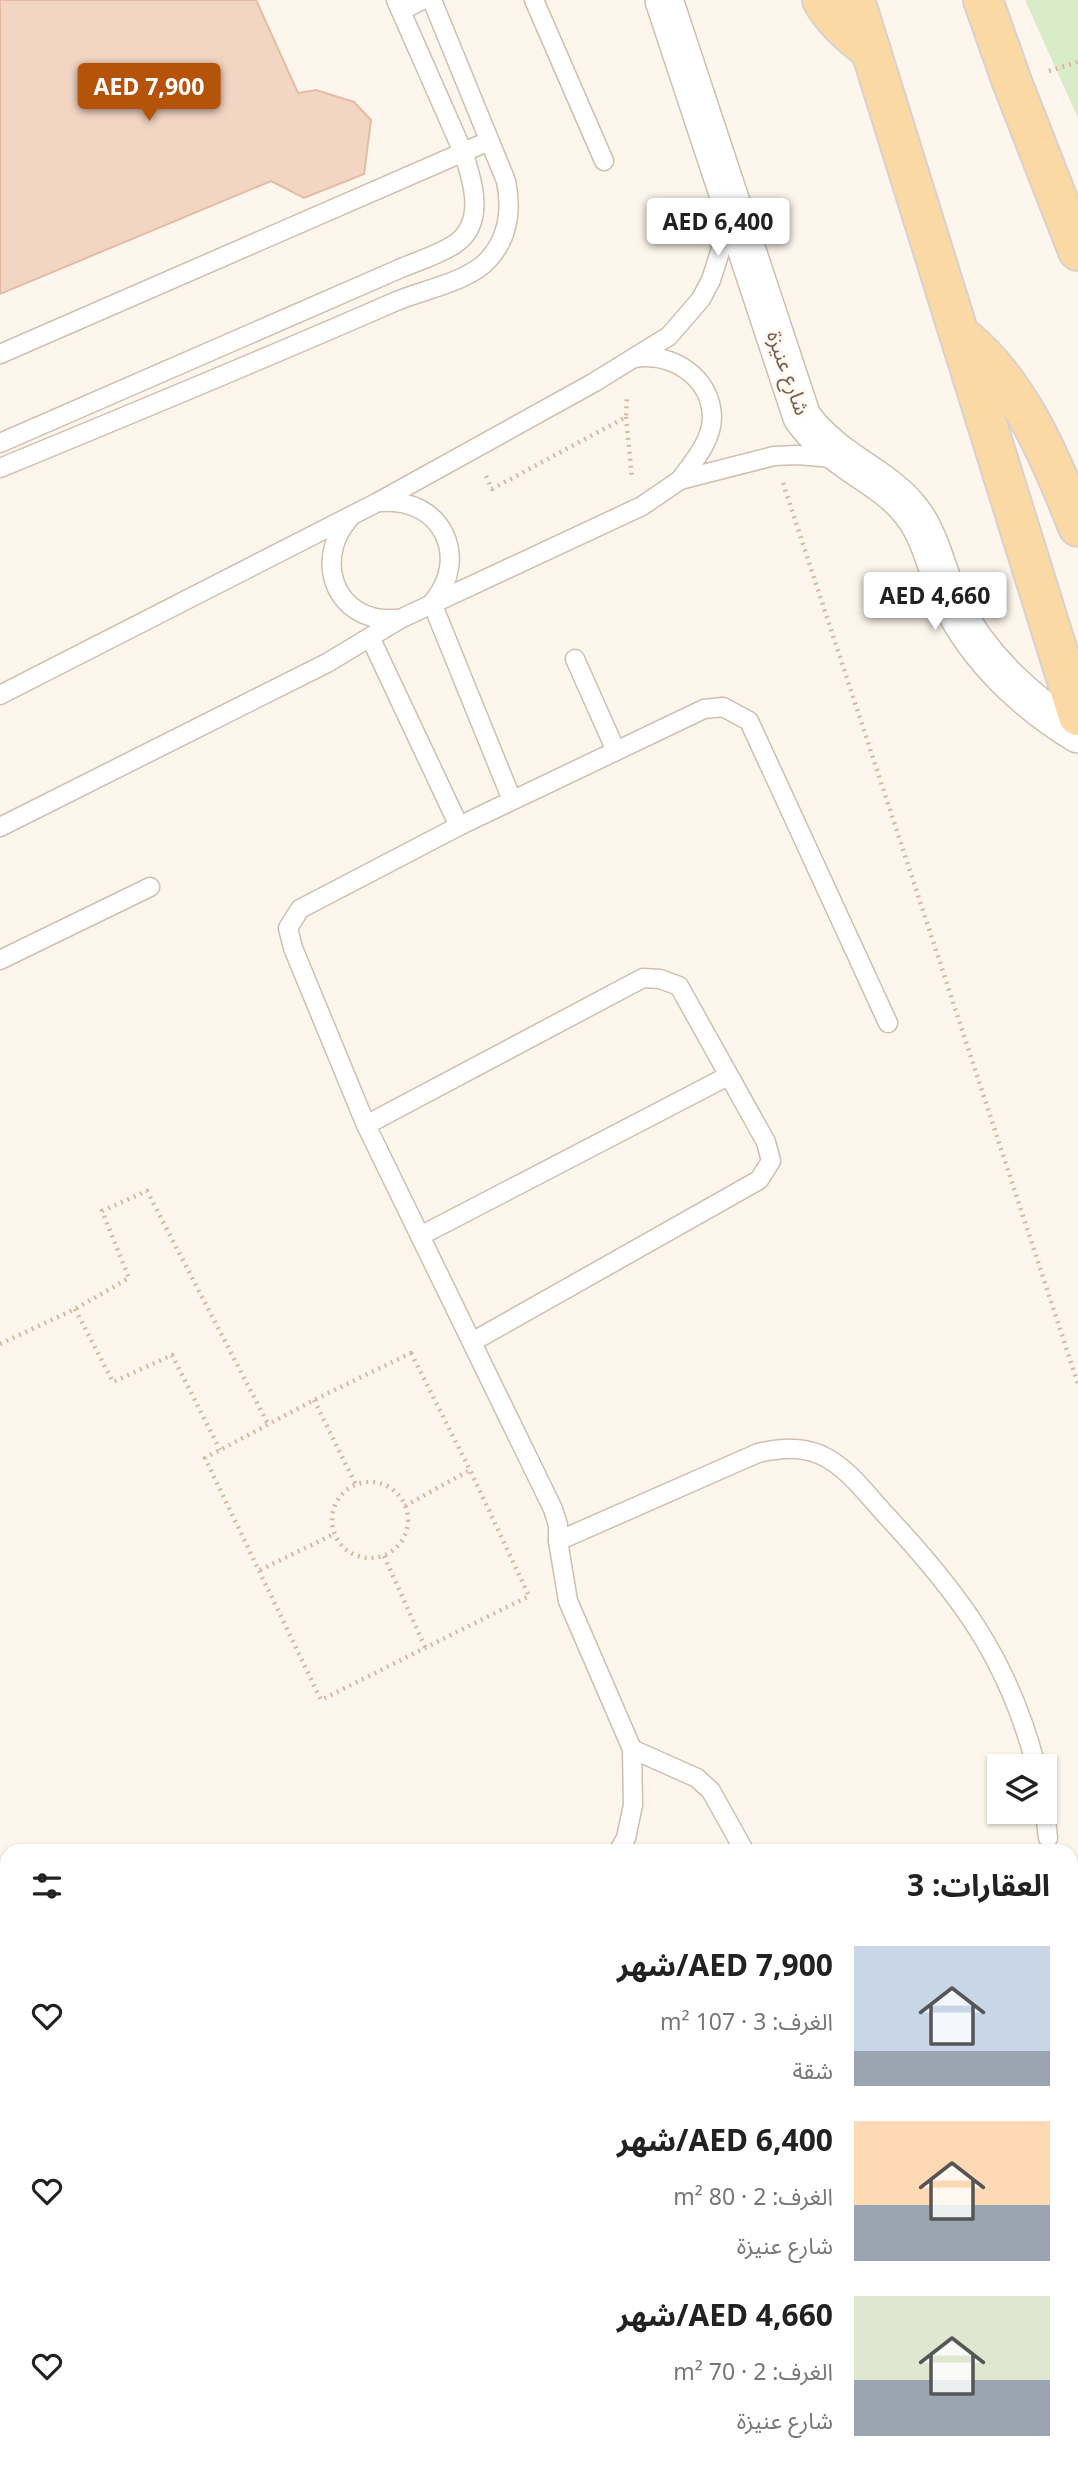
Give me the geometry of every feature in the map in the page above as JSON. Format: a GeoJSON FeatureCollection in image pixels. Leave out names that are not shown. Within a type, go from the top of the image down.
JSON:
{"type":"FeatureCollection","features":[{"type":"Feature","properties":{"kind":"main road"},"geometry":{"type":"LineString","coordinates":[[822,0],[830,14],[846,31],[871,51]]}},
{"type":"Feature","properties":{"kind":"main road"},"geometry":{"type":"LineString","coordinates":[[855,0],[1078,716]]}},
{"type":"Feature","properties":{"kind":"main road"},"geometry":{"type":"LineString","coordinates":[[983,0],[1078,251]]}},
{"type":"Feature","properties":{"kind":"main road"},"geometry":{"type":"LineString","coordinates":[[959,335],[984,354],[1010,389],[1041,440],[1078,527]]}},
{"type":"Feature","properties":{"kind":"street","name":"شارع عنيزة"},"geometry":{"type":"LineString","coordinates":[[664,0],[802,417],[815,435],[883,483],[913,513],[929,543],[952,604],[982,650],[1021,692],[1078,734]]}},
{"type":"Feature","properties":{"kind":"lane"},"geometry":{"type":"LineString","coordinates":[[0,443],[456,243],[473,217],[474,190],[463,152],[398,5],[422,0]]}},
{"type":"Feature","properties":{"kind":"lane"},"geometry":{"type":"LineString","coordinates":[[0,468],[246,367],[408,296],[468,275],[487,261],[501,243],[509,221],[506,181],[432,0]]}},
{"type":"Feature","properties":{"kind":"lane"},"geometry":{"type":"LineString","coordinates":[[534,0],[604,161]]}},
{"type":"Feature","properties":{"kind":"lane"},"geometry":{"type":"LineString","coordinates":[[0,354],[489,141]]}},
{"type":"Feature","properties":{"kind":"lane"},"geometry":{"type":"LineString","coordinates":[[0,695],[378,502],[593,383],[669,336],[701,299],[718,263],[725,236],[729,198]]}},
{"type":"Feature","properties":{"kind":"lane"},"geometry":{"type":"LineString","coordinates":[[399,269],[408,296]]}},
{"type":"Feature","properties":{"kind":"lane"},"geometry":{"type":"LineString","coordinates":[[629,359],[649,356],[665,359],[693,374],[704,387],[712,418],[708,436],[680,480]]}},
{"type":"Feature","properties":{"kind":"lane"},"geometry":{"type":"LineString","coordinates":[[0,827],[327,663],[400,619],[635,508],[680,480],[774,456],[823,456],[850,462]]}},
{"type":"Feature","properties":{"kind":"lane"},"geometry":{"type":"LineString","coordinates":[[378,502],[394,501],[416,507],[435,520],[443,532],[449,546],[448,578],[442,592],[432,603]]}},
{"type":"Feature","properties":{"kind":"lane"},"geometry":{"type":"LineString","coordinates":[[351,516],[338,533],[331,552],[333,579],[348,603],[359,612],[372,618],[400,619]]}},
{"type":"Feature","properties":{"kind":"lane"},"geometry":{"type":"LineString","coordinates":[[432,603],[512,800]]}},
{"type":"Feature","properties":{"kind":"lane"},"geometry":{"type":"LineString","coordinates":[[370,637],[459,825]]}},
{"type":"Feature","properties":{"kind":"lane"},"geometry":{"type":"LineString","coordinates":[[575,659],[616,751]]}},
{"type":"Feature","properties":{"kind":"lane"},"geometry":{"type":"LineString","coordinates":[[626,1844],[633,1805],[632,1749],[568,1601],[558,1525],[553,1509],[366,1125],[293,948],[288,928],[300,909],[459,825],[704,709],[723,707],[750,721],[888,1023]]}},
{"type":"Feature","properties":{"kind":"lane"},"geometry":{"type":"LineString","coordinates":[[0,960],[150,887]]}},
{"type":"Feature","properties":{"kind":"lane"},"geometry":{"type":"LineString","coordinates":[[366,1125],[643,978],[660,979],[679,986],[766,1142],[771,1161],[760,1180],[472,1342]]}},
{"type":"Feature","properties":{"kind":"lane"},"geometry":{"type":"LineString","coordinates":[[420,1236],[728,1076]]}},
{"type":"Feature","properties":{"kind":"lane"},"geometry":{"type":"LineString","coordinates":[[558,1541],[758,1453],[780,1448],[821,1455],[837,1464],[850,1477],[923,1554],[955,1594],[983,1636],[1008,1684],[1033,1754]]}},
{"type":"Feature","properties":{"kind":"lane"},"geometry":{"type":"LineString","coordinates":[[632,1749],[697,1779],[711,1791],[741,1844]]}},
{"type":"Feature","properties":{"kind":"lane"},"geometry":{"type":"LineString","coordinates":[[1046,1824],[1048,1838]]}},
{"type":"Feature","properties":{"kind":"path"},"geometry":{"type":"LineString","coordinates":[[629,359],[625,417],[635,508]]}},
{"type":"Feature","properties":{"kind":"path"},"geometry":{"type":"LineString","coordinates":[[474,450],[492,489],[625,417]]}},
{"type":"Feature","properties":{"kind":"path"},"geometry":{"type":"LineString","coordinates":[[774,456],[1078,1384]]}},
{"type":"Feature","properties":{"kind":"path"},"geometry":{"type":"LineString","coordinates":[[0,1344],[75,1309],[129,1278],[102,1211],[148,1191],[268,1424]]}},
{"type":"Feature","properties":{"kind":"path"},"geometry":{"type":"LineString","coordinates":[[75,1309],[113,1382],[172,1355],[220,1450]]}},
{"type":"Feature","properties":{"kind":"path"},"geometry":{"type":"LineString","coordinates":[[411,1353],[529,1596],[321,1700],[205,1458],[268,1424],[411,1353]]}},
{"type":"Feature","properties":{"kind":"path"},"geometry":{"type":"LineString","coordinates":[[314,1400],[356,1485]]}},
{"type":"Feature","properties":{"kind":"path"},"geometry":{"type":"LineString","coordinates":[[405,1506],[470,1470]]}},
{"type":"Feature","properties":{"kind":"path"},"geometry":{"type":"LineString","coordinates":[[371,1482],[385,1486],[397,1494],[405,1506],[408,1521],[405,1536],[396,1548],[384,1556],[369,1558],[354,1555],[342,1546],[334,1534],[331,1519],[335,1504],[343,1493],[356,1485],[371,1482]]}},
{"type":"Feature","properties":{"kind":"path"},"geometry":{"type":"LineString","coordinates":[[260,1570],[334,1534]]}},
{"type":"Feature","properties":{"kind":"path"},"geometry":{"type":"LineString","coordinates":[[384,1556],[425,1647]]}},
{"type":"Feature","properties":{"kind":"green space"},"geometry":{"type":"Polygon","coordinates":[[[1025,0],[1078,0],[1078,118],[1025,0]]]}},
{"type":"Feature","properties":{"kind":"building"},"geometry":{"type":"Polygon","coordinates":[[[0,0],[256,0],[298,93],[316,90],[354,102],[371,120],[364,174],[304,198],[271,181],[0,294],[0,0]]]}}]}
